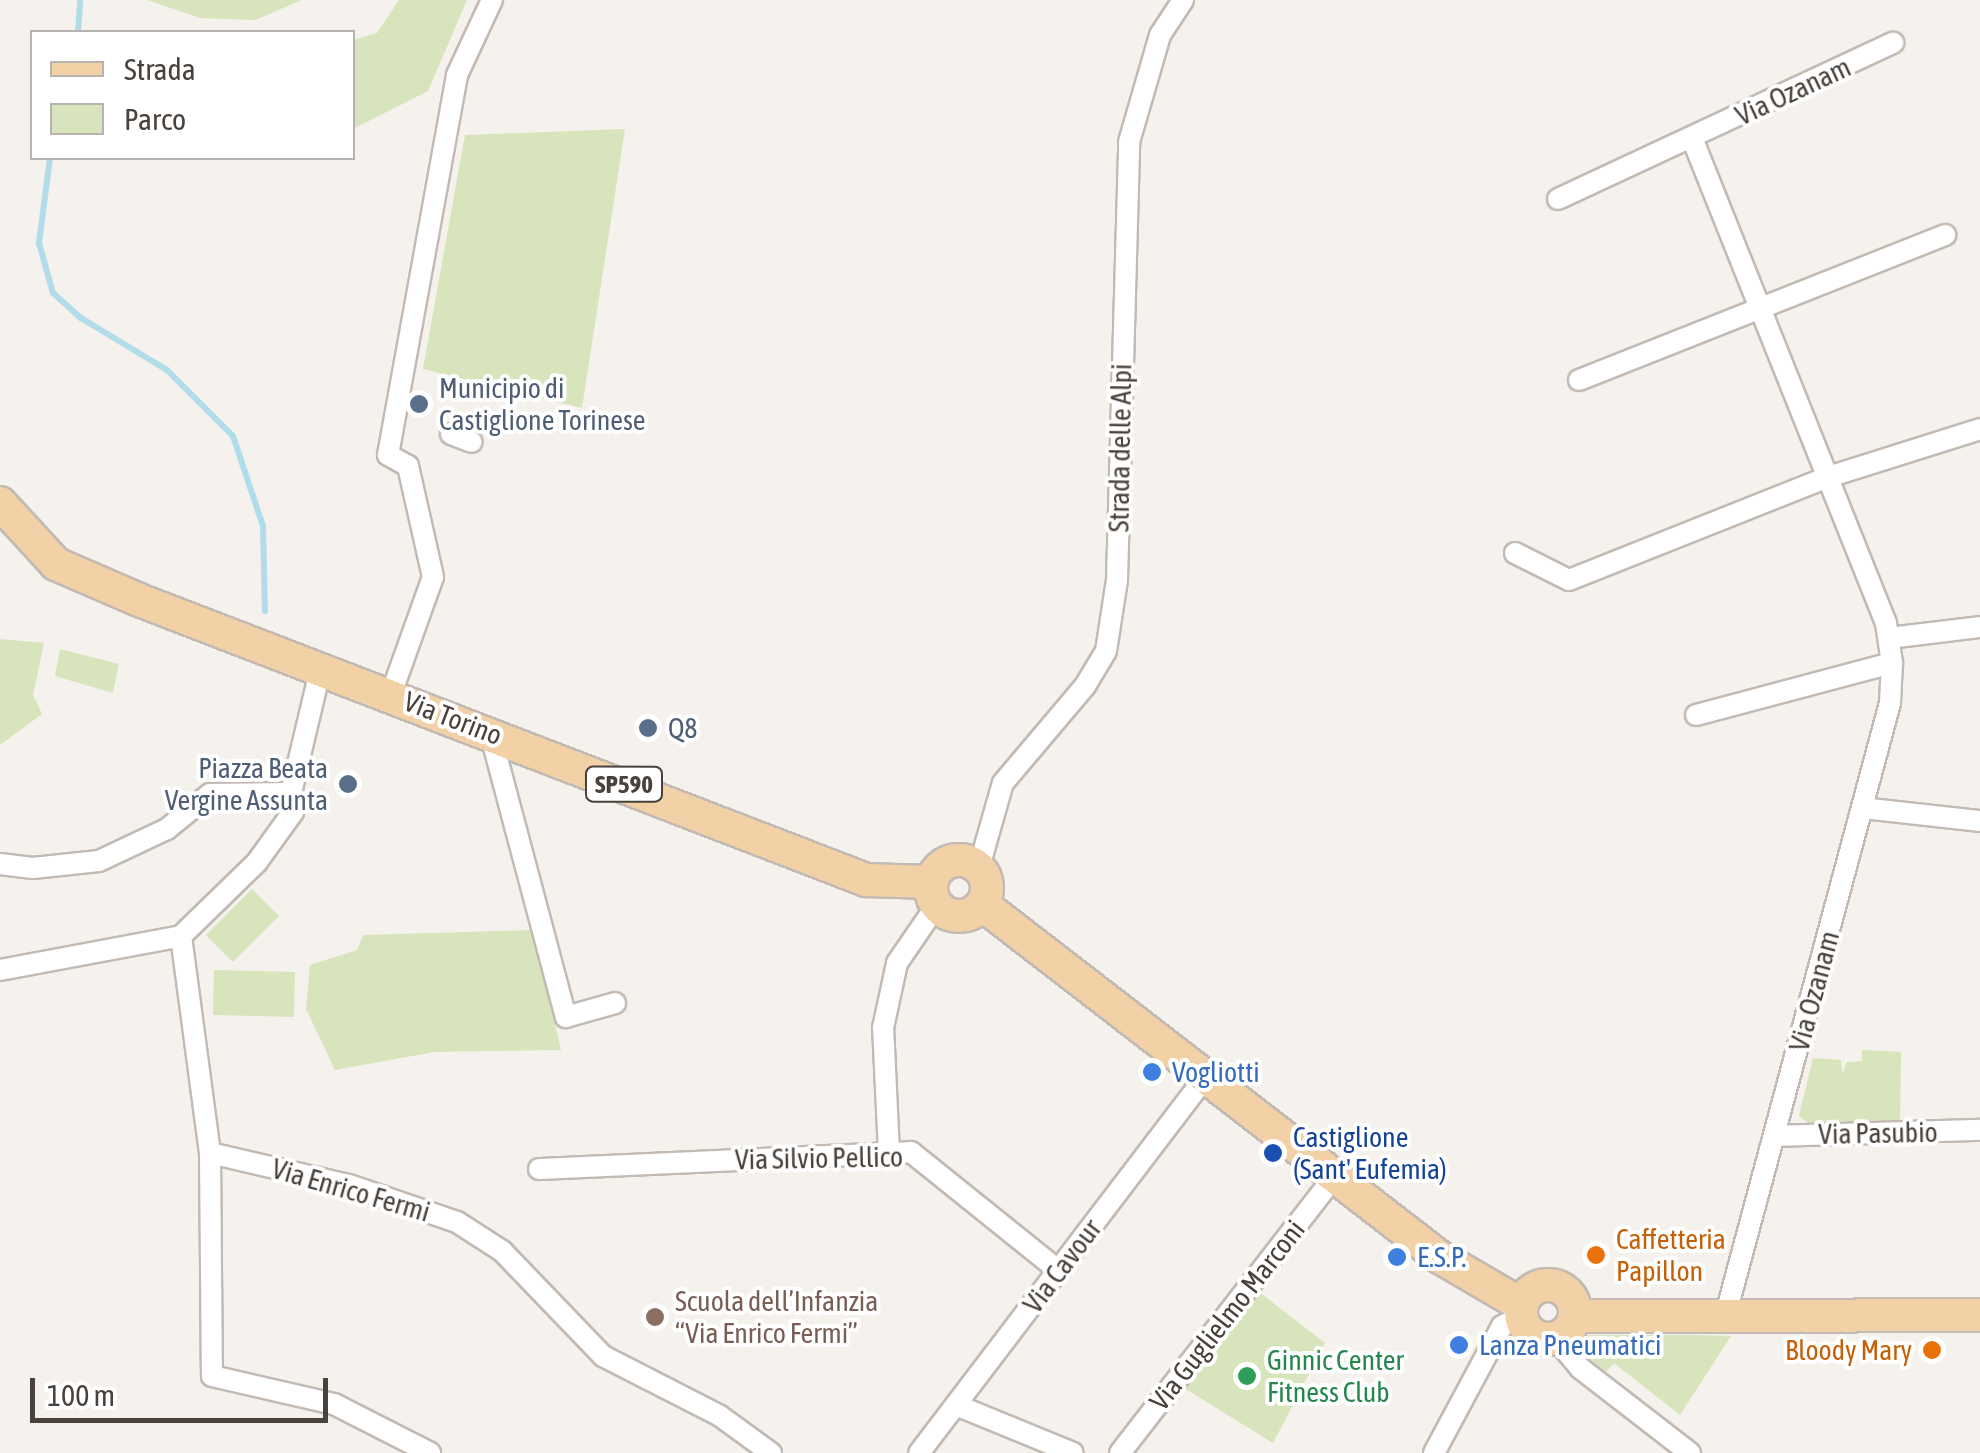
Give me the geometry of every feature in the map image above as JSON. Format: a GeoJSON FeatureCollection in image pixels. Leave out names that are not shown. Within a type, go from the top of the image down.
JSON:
{"type":"FeatureCollection","features":[{"type":"Feature","properties":{"kind":"main road","name":"Via Torino"},"geometry":{"type":"LineString","coordinates":[[0,503],[56,564],[866,880],[933,894]]}},
{"type":"Feature","properties":{"kind":"main road","name":"SP590"},"geometry":{"type":"LineString","coordinates":[[978,867],[956,860],[933,894],[960,917],[983,905]]}},
{"type":"Feature","properties":{"kind":"main road"},"geometry":{"type":"LineString","coordinates":[[978,867],[987,886],[983,905],[1438,1256],[1522,1310],[1533,1335],[1565,1328],[1725,1317],[1980,1314]]}},
{"type":"Feature","properties":{"kind":"main road"},"geometry":{"type":"LineString","coordinates":[[1522,1310],[1535,1288],[1552,1285],[1572,1300],[1565,1328]]}},
{"type":"Feature","properties":{"kind":"street"},"geometry":{"type":"LineString","coordinates":[[391,694],[434,577],[408,466],[388,455],[457,75],[492,0]]}},
{"type":"Feature","properties":{"kind":"street","name":"Strada delle Alpi"},"geometry":{"type":"LineString","coordinates":[[978,867],[1003,783],[1085,686],[1106,651],[1117,563],[1129,142],[1160,35],[1183,0]]}},
{"type":"Feature","properties":{"kind":"street","name":"Via Ozanam"},"geometry":{"type":"LineString","coordinates":[[1558,200],[1893,43]]}},
{"type":"Feature","properties":{"kind":"street","name":"Via Ozanam"},"geometry":{"type":"LineString","coordinates":[[1692,138],[1888,638],[1892,663],[1890,703],[1725,1317]]}},
{"type":"Feature","properties":{"kind":"street"},"geometry":{"type":"LineString","coordinates":[[1579,380],[1946,235]]}},
{"type":"Feature","properties":{"kind":"street"},"geometry":{"type":"LineString","coordinates":[[1514,553],[1569,580],[1825,478],[1980,430]]}},
{"type":"Feature","properties":{"kind":"street"},"geometry":{"type":"LineString","coordinates":[[451,434],[472,442]]}},
{"type":"Feature","properties":{"kind":"street"},"geometry":{"type":"LineString","coordinates":[[1888,638],[1980,627]]}},
{"type":"Feature","properties":{"kind":"street"},"geometry":{"type":"LineString","coordinates":[[1696,715],[1892,663]]}},
{"type":"Feature","properties":{"kind":"street"},"geometry":{"type":"LineString","coordinates":[[0,970],[181,936],[274,844],[293,812],[291,793],[321,668]]}},
{"type":"Feature","properties":{"kind":"street"},"geometry":{"type":"LineString","coordinates":[[490,732],[566,1017],[614,1004]]}},
{"type":"Feature","properties":{"kind":"street"},"geometry":{"type":"LineString","coordinates":[[0,864],[33,868],[99,861],[167,829],[210,794],[291,793]]}},
{"type":"Feature","properties":{"kind":"street"},"geometry":{"type":"LineString","coordinates":[[1862,808],[1980,821]]}},
{"type":"Feature","properties":{"kind":"street"},"geometry":{"type":"LineString","coordinates":[[889,1152],[883,1028],[896,962],[933,894]]}},
{"type":"Feature","properties":{"kind":"street"},"geometry":{"type":"LineString","coordinates":[[181,936],[210,1154],[212,1376],[334,1404],[430,1453]]}},
{"type":"Feature","properties":{"kind":"street","name":"Via Cavour"},"geometry":{"type":"LineString","coordinates":[[919,1453],[1205,1078]]}},
{"type":"Feature","properties":{"kind":"street","name":"Via Pasubio"},"geometry":{"type":"LineString","coordinates":[[1775,1136],[1980,1130]]}},
{"type":"Feature","properties":{"kind":"street","name":"Via Silvio Pellico"},"geometry":{"type":"LineString","coordinates":[[540,1169],[912,1152],[1059,1270]]}},
{"type":"Feature","properties":{"kind":"street","name":"Via Enrico Fermi"},"geometry":{"type":"LineString","coordinates":[[210,1154],[349,1185],[457,1222],[502,1251],[603,1356],[720,1416],[771,1453]]}},
{"type":"Feature","properties":{"kind":"street","name":"Via Guglielmo Marconi"},"geometry":{"type":"LineString","coordinates":[[1120,1453],[1334,1177]]}},
{"type":"Feature","properties":{"kind":"street"},"geometry":{"type":"LineString","coordinates":[[1434,1453],[1502,1326],[1522,1310]]}},
{"type":"Feature","properties":{"kind":"street"},"geometry":{"type":"LineString","coordinates":[[1565,1328],[1580,1368],[1690,1453]]}},
{"type":"Feature","properties":{"kind":"street"},"geometry":{"type":"LineString","coordinates":[[956,1405],[1073,1453]]}},
{"type":"Feature","properties":{"kind":"green space"},"geometry":{"type":"Polygon","coordinates":[[[147,0],[302,0],[255,20],[200,18],[147,0]]]}},
{"type":"Feature","properties":{"kind":"green space"},"geometry":{"type":"Polygon","coordinates":[[[399,0],[467,0],[428,91],[355,128],[355,39],[377,33],[399,0]]]}},
{"type":"Feature","properties":{"kind":"green space"},"geometry":{"type":"Polygon","coordinates":[[[625,129],[582,408],[423,369],[465,135],[625,129]]]}},
{"type":"Feature","properties":{"kind":"green space"},"geometry":{"type":"Polygon","coordinates":[[[0,639],[44,643],[33,695],[42,714],[0,745],[0,639]]]}},
{"type":"Feature","properties":{"kind":"green space"},"geometry":{"type":"Polygon","coordinates":[[[60,649],[119,664],[113,693],[55,676],[60,649]]]}},
{"type":"Feature","properties":{"kind":"green space"},"geometry":{"type":"Polygon","coordinates":[[[252,889],[279,916],[233,962],[206,935],[252,889]]]}},
{"type":"Feature","properties":{"kind":"green space"},"geometry":{"type":"Polygon","coordinates":[[[533,930],[561,1050],[434,1052],[335,1070],[306,1009],[310,965],[357,950],[363,935],[533,930]]]}},
{"type":"Feature","properties":{"kind":"green space"},"geometry":{"type":"Polygon","coordinates":[[[214,970],[295,972],[294,1017],[213,1015],[214,970]]]}},
{"type":"Feature","properties":{"kind":"green space"},"geometry":{"type":"Polygon","coordinates":[[[1862,1050],[1901,1052],[1900,1123],[1813,1127],[1799,1116],[1813,1058],[1841,1060],[1842,1074],[1847,1062],[1862,1061],[1862,1050]]]}},
{"type":"Feature","properties":{"kind":"green space","name":"Ginnic Center Fitness Club"},"geometry":{"type":"Polygon","coordinates":[[[1259,1292],[1325,1343],[1273,1443],[1181,1386],[1259,1292]]]}},
{"type":"Feature","properties":{"kind":"green space"},"geometry":{"type":"Polygon","coordinates":[[[1590,1335],[1731,1336],[1680,1415],[1614,1363],[1606,1372],[1586,1356],[1582,1340],[1590,1335]]]}},
{"type":"Feature","properties":{"kind":"waterway"},"geometry":{"type":"LineString","coordinates":[[78,30],[80,0]]}},
{"type":"Feature","properties":{"kind":"waterway"},"geometry":{"type":"LineString","coordinates":[[50,160],[39,243],[53,293],[81,318],[167,370],[233,436],[263,526],[265,611]]}},
{"type":"Feature","properties":{"kind":"place","name":"Municipio di Castiglione Torinese"},"geometry":{"type":"Point","coordinates":[419,404]}},
{"type":"Feature","properties":{"kind":"place","name":"Q8"},"geometry":{"type":"Point","coordinates":[648,728]}},
{"type":"Feature","properties":{"kind":"place","name":"Piazza Beata Vergine Assunta"},"geometry":{"type":"Point","coordinates":[348,784]}},
{"type":"Feature","properties":{"kind":"place","name":"Vogliotti"},"geometry":{"type":"Point","coordinates":[1152,1072]}},
{"type":"Feature","properties":{"kind":"place","name":"Castiglione (Sant' Eufemia)"},"geometry":{"type":"Point","coordinates":[1273,1153]}},
{"type":"Feature","properties":{"kind":"place","name":"Caffetteria Papillon"},"geometry":{"type":"Point","coordinates":[1596,1255]}},
{"type":"Feature","properties":{"kind":"place","name":"E.S.P."},"geometry":{"type":"Point","coordinates":[1397,1257]}},
{"type":"Feature","properties":{"kind":"place","name":"Scuola dell’Infanzia “Via Enrico Fermi”"},"geometry":{"type":"Point","coordinates":[655,1317]}},
{"type":"Feature","properties":{"kind":"place","name":"Lanza Pneumatici"},"geometry":{"type":"Point","coordinates":[1459,1345]}},
{"type":"Feature","properties":{"kind":"place","name":"Bloody Mary"},"geometry":{"type":"Point","coordinates":[1932,1350]}},
{"type":"Feature","properties":{"kind":"place","name":"Ginnic Center Fitness Club"},"geometry":{"type":"Point","coordinates":[1247,1376]}}]}
